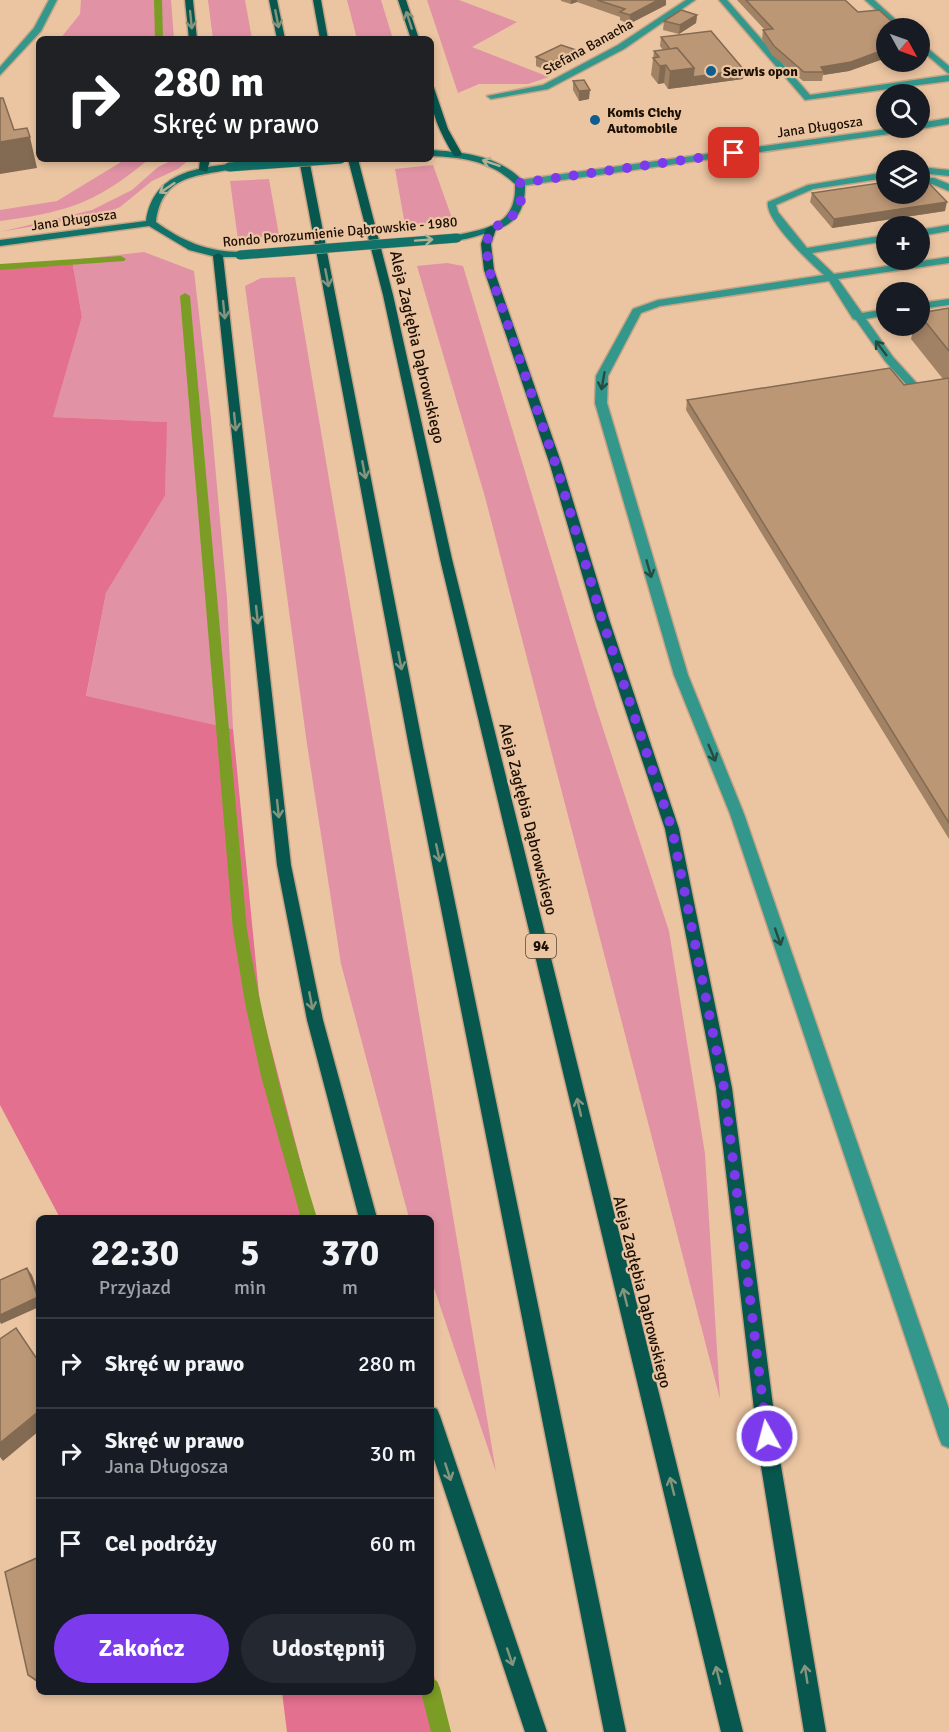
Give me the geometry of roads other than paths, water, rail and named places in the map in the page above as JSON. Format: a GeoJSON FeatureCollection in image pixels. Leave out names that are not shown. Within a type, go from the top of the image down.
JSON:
{"type":"FeatureCollection","features":[{"type":"Feature","properties":{"kind":"main road"},"geometry":{"type":"LineString","coordinates":[[189,0],[193,36]]}},
{"type":"Feature","properties":{"kind":"main road"},"geometry":{"type":"LineString","coordinates":[[273,0],[280,36]]}},
{"type":"Feature","properties":{"kind":"main road"},"geometry":{"type":"LineString","coordinates":[[316,0],[323,36]]}},
{"type":"Feature","properties":{"kind":"main road"},"geometry":{"type":"LineString","coordinates":[[402,0],[414,36]]}},
{"type":"Feature","properties":{"kind":"main road"},"geometry":{"type":"LineString","coordinates":[[434,101],[443,129],[457,154]]}},
{"type":"Feature","properties":{"kind":"main road"},"geometry":{"type":"LineString","coordinates":[[204,170],[205,162]]}},
{"type":"Feature","properties":{"kind":"main road"},"geometry":{"type":"LineString","coordinates":[[305,162],[416,747],[615,1732]]}},
{"type":"Feature","properties":{"kind":"main road","name":"Aleja Zagłębia Dąbrowskiego"},"geometry":{"type":"LineString","coordinates":[[354,162],[388,295],[446,559],[732,1732]]}},
{"type":"Feature","properties":{"kind":"main road"},"geometry":{"type":"LineString","coordinates":[[491,229],[486,244],[489,270],[556,465],[603,622],[672,829],[724,1088],[770,1460],[815,1732]]}},
{"type":"Feature","properties":{"kind":"main road"},"geometry":{"type":"LineString","coordinates":[[218,256],[284,865],[315,1020],[367,1215]]}},
{"type":"Feature","properties":{"kind":"main road"},"geometry":{"type":"LineString","coordinates":[[434,1428],[536,1732]]}},
{"type":"Feature","properties":{"kind":"street"},"geometry":{"type":"LineString","coordinates":[[0,72],[38,29],[52,0]]}},
{"type":"Feature","properties":{"kind":"street","name":"Stefana Banacha"},"geometry":{"type":"LineString","coordinates":[[491,96],[545,87],[621,47],[690,0]]}},
{"type":"Feature","properties":{"kind":"street"},"geometry":{"type":"LineString","coordinates":[[723,0],[808,98],[949,78]]}},
{"type":"Feature","properties":{"kind":"street"},"geometry":{"type":"LineString","coordinates":[[869,0],[890,18]]}},
{"type":"Feature","properties":{"kind":"street"},"geometry":{"type":"LineString","coordinates":[[930,54],[949,71]]}},
{"type":"Feature","properties":{"kind":"street"},"geometry":{"type":"LineString","coordinates":[[930,124],[949,121]]}},
{"type":"Feature","properties":{"kind":"street","name":"Jana Długosza"},"geometry":{"type":"LineString","coordinates":[[520,183],[876,133]]}},
{"type":"Feature","properties":{"kind":"street"},"geometry":{"type":"LineString","coordinates":[[434,153],[457,154],[500,166],[520,183]]}},
{"type":"Feature","properties":{"kind":"street"},"geometry":{"type":"LineString","coordinates":[[151,223],[152,207],[157,194],[186,176],[204,170],[299,162]]}},
{"type":"Feature","properties":{"kind":"street"},"geometry":{"type":"LineString","coordinates":[[930,171],[949,173]]}},
{"type":"Feature","properties":{"kind":"street"},"geometry":{"type":"LineString","coordinates":[[771,204],[811,187],[876,177]]}},
{"type":"Feature","properties":{"kind":"street"},"geometry":{"type":"LineString","coordinates":[[930,181],[949,188]]}},
{"type":"Feature","properties":{"kind":"street","name":"Rondo Porozumienie Dąbrowskie - 1980"},"geometry":{"type":"LineString","coordinates":[[151,223],[168,237],[218,256],[457,238],[491,229],[507,221],[521,207],[520,183]]}},
{"type":"Feature","properties":{"kind":"street"},"geometry":{"type":"LineString","coordinates":[[771,204],[876,187]]}},
{"type":"Feature","properties":{"kind":"street"},"geometry":{"type":"LineString","coordinates":[[771,204],[773,212],[831,278],[857,317],[919,392]]}},
{"type":"Feature","properties":{"kind":"street","name":"Jana Długosza"},"geometry":{"type":"LineString","coordinates":[[0,243],[151,223]]}},
{"type":"Feature","properties":{"kind":"street"},"geometry":{"type":"LineString","coordinates":[[930,231],[949,228]]}},
{"type":"Feature","properties":{"kind":"street"},"geometry":{"type":"LineString","coordinates":[[804,250],[876,239]]}},
{"type":"Feature","properties":{"kind":"street"},"geometry":{"type":"LineString","coordinates":[[949,260],[658,303],[637,311],[618,351],[602,376],[601,403],[681,675],[738,814],[949,1438]]}},
{"type":"Feature","properties":{"kind":"street"},"geometry":{"type":"LineString","coordinates":[[930,305],[949,302]]}},
{"type":"Feature","properties":{"kind":"street"},"geometry":{"type":"LineString","coordinates":[[857,317],[876,314]]}},
{"type":"Feature","properties":{"kind":"waterway"},"geometry":{"type":"LineString","coordinates":[[158,0],[159,36]]}},
{"type":"Feature","properties":{"kind":"waterway"},"geometry":{"type":"LineString","coordinates":[[0,267],[121,259]]}},
{"type":"Feature","properties":{"kind":"waterway"},"geometry":{"type":"LineString","coordinates":[[185,296],[240,930],[269,1076],[308,1215]]}},
{"type":"Feature","properties":{"kind":"waterway"},"geometry":{"type":"LineString","coordinates":[[432,1695],[441,1732]]}},
{"type":"Feature","properties":{"kind":"place","name":"Serwis opon"},"geometry":{"type":"Point","coordinates":[711,71]}},
{"type":"Feature","properties":{"kind":"place","name":"Komis Cichy Automobile"},"geometry":{"type":"Point","coordinates":[595,120]}}]}
